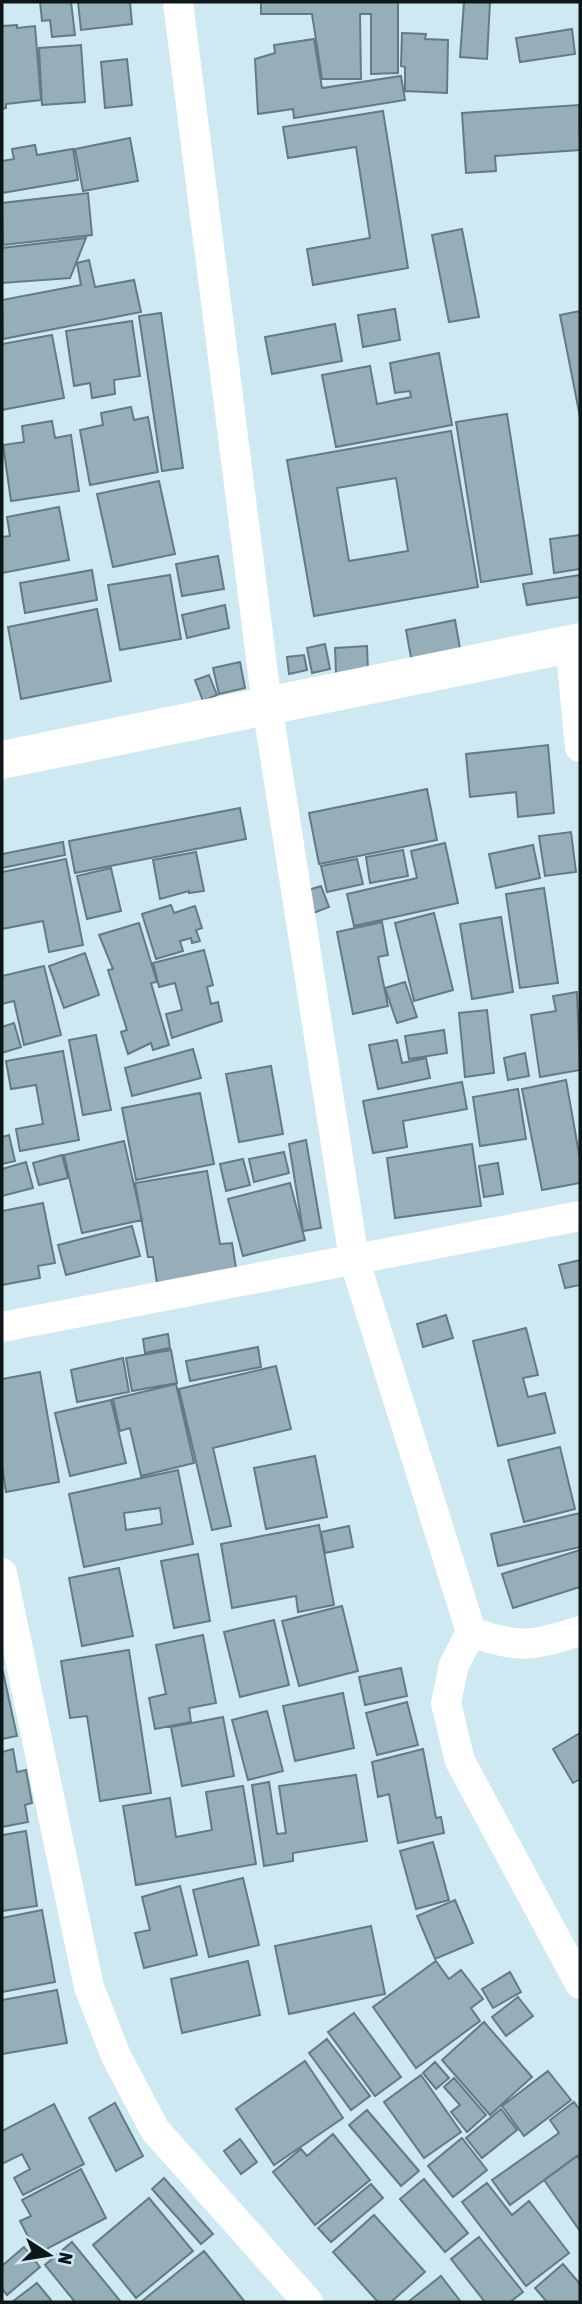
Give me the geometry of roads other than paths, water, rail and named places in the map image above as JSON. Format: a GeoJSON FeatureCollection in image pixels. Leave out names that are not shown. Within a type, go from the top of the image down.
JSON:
{"type":"FeatureCollection","features":[{"type":"Feature","properties":{"kind":"street"},"geometry":{"type":"LineString","coordinates":[[178,2],[267,705],[354,1259],[471,1632],[454,1665],[446,1703],[460,1761],[580,1984]]}},
{"type":"Feature","properties":{"kind":"street"},"geometry":{"type":"LineString","coordinates":[[2,760],[575,643],[580,747]]}},
{"type":"Feature","properties":{"kind":"street"},"geometry":{"type":"LineString","coordinates":[[2,1326],[580,1216]]}},
{"type":"Feature","properties":{"kind":"street"},"geometry":{"type":"LineString","coordinates":[[2,1573],[89,1987],[116,2056],[155,2130],[308,2302]]}},
{"type":"Feature","properties":{"kind":"street"},"geometry":{"type":"LineString","coordinates":[[471,1632],[506,1644],[533,1645],[580,1631]]}}]}
